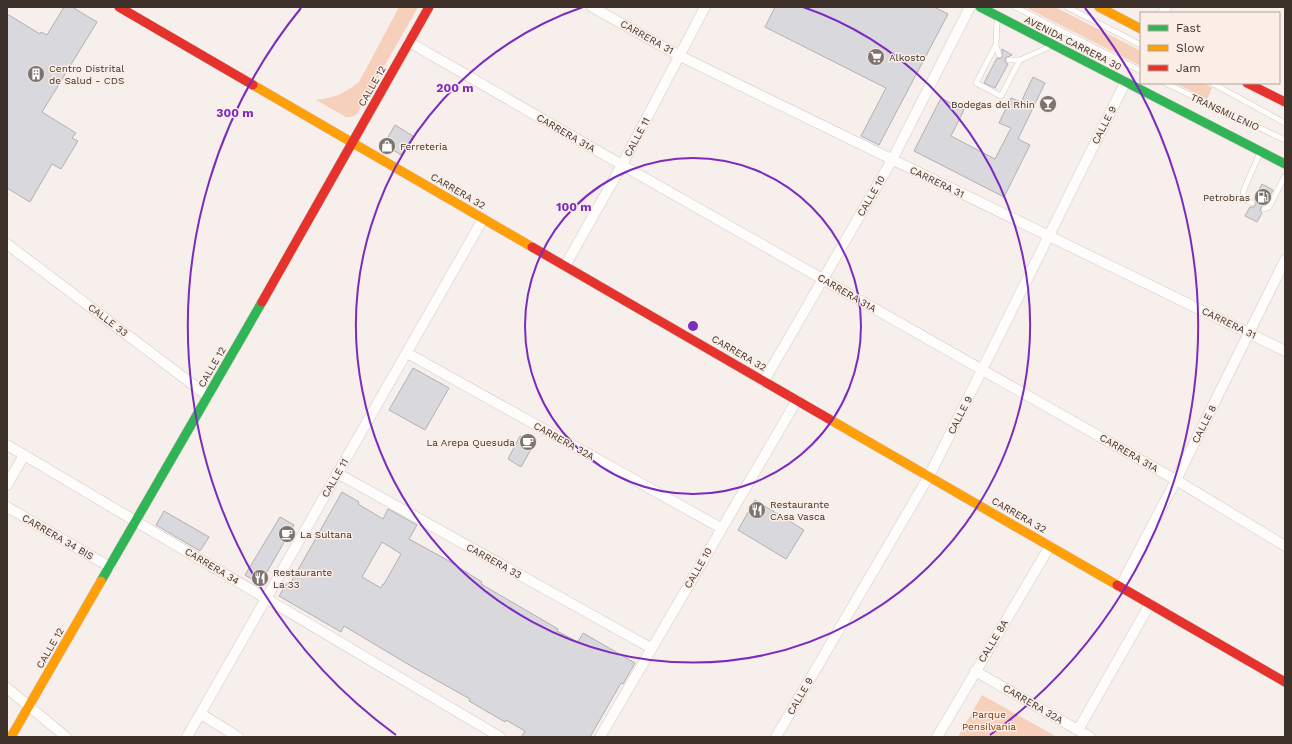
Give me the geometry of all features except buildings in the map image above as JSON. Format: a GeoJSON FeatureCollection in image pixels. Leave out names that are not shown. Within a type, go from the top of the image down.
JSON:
{"type":"FeatureCollection","features":[{"type":"Feature","properties":{"kind":"main road","name":"CARRERA 32"},"geometry":{"type":"LineString","coordinates":[[119,7],[1285,682]]}},
{"type":"Feature","properties":{"kind":"main road","name":"CALLE 12"},"geometry":{"type":"LineString","coordinates":[[11,737],[137,521],[429,7]]}},
{"type":"Feature","properties":{"kind":"main road","name":"AVENIDA CARRERA 30"},"geometry":{"type":"LineString","coordinates":[[980,7],[1285,164]]}},
{"type":"Feature","properties":{"kind":"main road"},"geometry":{"type":"LineString","coordinates":[[1099,7],[1140,28]]}},
{"type":"Feature","properties":{"kind":"main road"},"geometry":{"type":"LineString","coordinates":[[1249,84],[1285,101]]}},
{"type":"Feature","properties":{"kind":"street","name":"CARRERA 31"},"geometry":{"type":"LineString","coordinates":[[592,7],[680,56],[1285,351]]}},
{"type":"Feature","properties":{"kind":"street","name":"CALLE 11"},"geometry":{"type":"LineString","coordinates":[[565,266],[622,165],[705,7]]}},
{"type":"Feature","properties":{"kind":"street","name":"CALLE 10"},"geometry":{"type":"LineString","coordinates":[[764,381],[892,160],[970,7]]}},
{"type":"Feature","properties":{"kind":"street","name":"CARRERA 31A"},"geometry":{"type":"LineString","coordinates":[[409,42],[1176,480],[1285,546]]}},
{"type":"Feature","properties":{"kind":"street","name":"CALLE 9"},"geometry":{"type":"LineString","coordinates":[[776,737],[929,476],[1126,82]]}},
{"type":"Feature","properties":{"kind":"street","name":"CALLE 11"},"geometry":{"type":"LineString","coordinates":[[187,737],[483,219]]}},
{"type":"Feature","properties":{"kind":"street","name":"CALLE 33"},"geometry":{"type":"LineString","coordinates":[[7,244],[208,396]]}},
{"type":"Feature","properties":{"kind":"street","name":"CALLE 8"},"geometry":{"type":"LineString","coordinates":[[1120,587],[1176,480],[1285,260]]}},
{"type":"Feature","properties":{"kind":"street","name":"CARRERA 32A"},"geometry":{"type":"LineString","coordinates":[[407,353],[721,528]]}},
{"type":"Feature","properties":{"kind":"street","name":"CALLE 10"},"geometry":{"type":"LineString","coordinates":[[600,737],[797,400]]}},
{"type":"Feature","properties":{"kind":"street","name":"CARRERA 34"},"geometry":{"type":"LineString","coordinates":[[7,445],[500,737]]}},
{"type":"Feature","properties":{"kind":"street"},"geometry":{"type":"LineString","coordinates":[[7,485],[24,455]]}},
{"type":"Feature","properties":{"kind":"street","name":"CARRERA 33"},"geometry":{"type":"LineString","coordinates":[[337,473],[651,648]]}},
{"type":"Feature","properties":{"kind":"street","name":"CARRERA 34 BIS"},"geometry":{"type":"LineString","coordinates":[[7,507],[110,567]]}},
{"type":"Feature","properties":{"kind":"street","name":"CALLE 8A"},"geometry":{"type":"LineString","coordinates":[[937,737],[1050,546]]}},
{"type":"Feature","properties":{"kind":"street"},"geometry":{"type":"LineString","coordinates":[[1078,730],[1150,604]]}},
{"type":"Feature","properties":{"kind":"street","name":"CARRERA 32A"},"geometry":{"type":"LineString","coordinates":[[976,671],[1090,737]]}},
{"type":"Feature","properties":{"kind":"street"},"geometry":{"type":"LineString","coordinates":[[7,688],[66,737]]}},
{"type":"Feature","properties":{"kind":"street"},"geometry":{"type":"LineString","coordinates":[[201,714],[238,737]]}},
{"type":"Feature","properties":{"kind":"lane"},"geometry":{"type":"LineString","coordinates":[[1015,7],[1140,70]]}},
{"type":"Feature","properties":{"kind":"lane"},"geometry":{"type":"LineString","coordinates":[[1067,7],[1140,44]]}},
{"type":"Feature","properties":{"kind":"lane"},"geometry":{"type":"LineString","coordinates":[[997,16],[996,45],[999,55]]}},
{"type":"Feature","properties":{"kind":"lane"},"geometry":{"type":"LineString","coordinates":[[996,45],[976,83],[1001,96],[1020,60]]}},
{"type":"Feature","properties":{"kind":"lane"},"geometry":{"type":"LineString","coordinates":[[1009,60],[1020,60],[1052,45]]}},
{"type":"Feature","properties":{"kind":"lane","name":"TRANSMILENIO"},"geometry":{"type":"LineString","coordinates":[[1167,84],[1285,140]]}},
{"type":"Feature","properties":{"kind":"lane","name":"TRANSMILENIO"},"geometry":{"type":"LineString","coordinates":[[1214,84],[1285,123]]}},
{"type":"Feature","properties":{"kind":"lane"},"geometry":{"type":"LineString","coordinates":[[1252,203],[1246,200],[1243,192],[1261,152]]}},
{"type":"Feature","properties":{"kind":"lane"},"geometry":{"type":"LineString","coordinates":[[1264,209],[1269,207],[1285,176]]}},
{"type":"Feature","properties":{"kind":"green space"},"geometry":{"type":"Polygon","coordinates":[[[399,7],[418,7],[357,114],[351,117],[346,117],[316,100],[339,94],[359,82],[399,7]]]}},
{"type":"Feature","properties":{"kind":"green space"},"geometry":{"type":"Polygon","coordinates":[[[1025,7],[1055,7],[1140,50],[1140,65],[1025,7]]]}},
{"type":"Feature","properties":{"kind":"green space"},"geometry":{"type":"Polygon","coordinates":[[[1177,84],[1206,84],[1212,88],[1207,99],[1177,84]]]}},
{"type":"Feature","properties":{"kind":"green space","name":"Parque Pensilvania"},"geometry":{"type":"Polygon","coordinates":[[[982,695],[1057,737],[958,737],[982,695]]]}},
{"type":"Feature","properties":{"kind":"traffic: fast"},"geometry":{"type":"LineString","coordinates":[[980,7],[1285,164]]}},
{"type":"Feature","properties":{"kind":"traffic: fast"},"geometry":{"type":"LineString","coordinates":[[101,581],[262,302]]}},
{"type":"Feature","properties":{"kind":"traffic: slow"},"geometry":{"type":"LineString","coordinates":[[1099,7],[1140,28]]}},
{"type":"Feature","properties":{"kind":"traffic: slow"},"geometry":{"type":"LineString","coordinates":[[253,85],[532,247]]}},
{"type":"Feature","properties":{"kind":"traffic: slow"},"geometry":{"type":"LineString","coordinates":[[829,419],[1117,585]]}},
{"type":"Feature","properties":{"kind":"traffic: slow"},"geometry":{"type":"LineString","coordinates":[[11,737],[101,581]]}},
{"type":"Feature","properties":{"kind":"traffic: jam"},"geometry":{"type":"LineString","coordinates":[[119,7],[253,85]]}},
{"type":"Feature","properties":{"kind":"traffic: jam"},"geometry":{"type":"LineString","coordinates":[[262,302],[429,7]]}},
{"type":"Feature","properties":{"kind":"traffic: jam"},"geometry":{"type":"LineString","coordinates":[[1249,84],[1285,102]]}},
{"type":"Feature","properties":{"kind":"traffic: jam"},"geometry":{"type":"LineString","coordinates":[[532,247],[829,419]]}},
{"type":"Feature","properties":{"kind":"traffic: jam"},"geometry":{"type":"LineString","coordinates":[[1117,585],[1285,682]]}},
{"type":"Feature","properties":{"kind":"place","name":"Alkosto"},"geometry":{"type":"Point","coordinates":[876,57]}},
{"type":"Feature","properties":{"kind":"place","name":"Centro Distrital de Salud - CDS"},"geometry":{"type":"Point","coordinates":[36,74]}},
{"type":"Feature","properties":{"kind":"place","name":"Bodegas del Rhin"},"geometry":{"type":"Point","coordinates":[1048,104]}},
{"type":"Feature","properties":{"kind":"place","name":"Ferreteria"},"geometry":{"type":"Point","coordinates":[387,146]}},
{"type":"Feature","properties":{"kind":"place","name":"Petrobras"},"geometry":{"type":"Point","coordinates":[1263,197]}},
{"type":"Feature","properties":{"kind":"place","name":"La Arepa Quesuda"},"geometry":{"type":"Point","coordinates":[528,442]}},
{"type":"Feature","properties":{"kind":"place","name":"Restaurante CAsa Vasca"},"geometry":{"type":"Point","coordinates":[757,510]}},
{"type":"Feature","properties":{"kind":"place","name":"La Sultana"},"geometry":{"type":"Point","coordinates":[287,534]}},
{"type":"Feature","properties":{"kind":"place","name":"Restaurante La 33"},"geometry":{"type":"Point","coordinates":[260,578]}}]}
